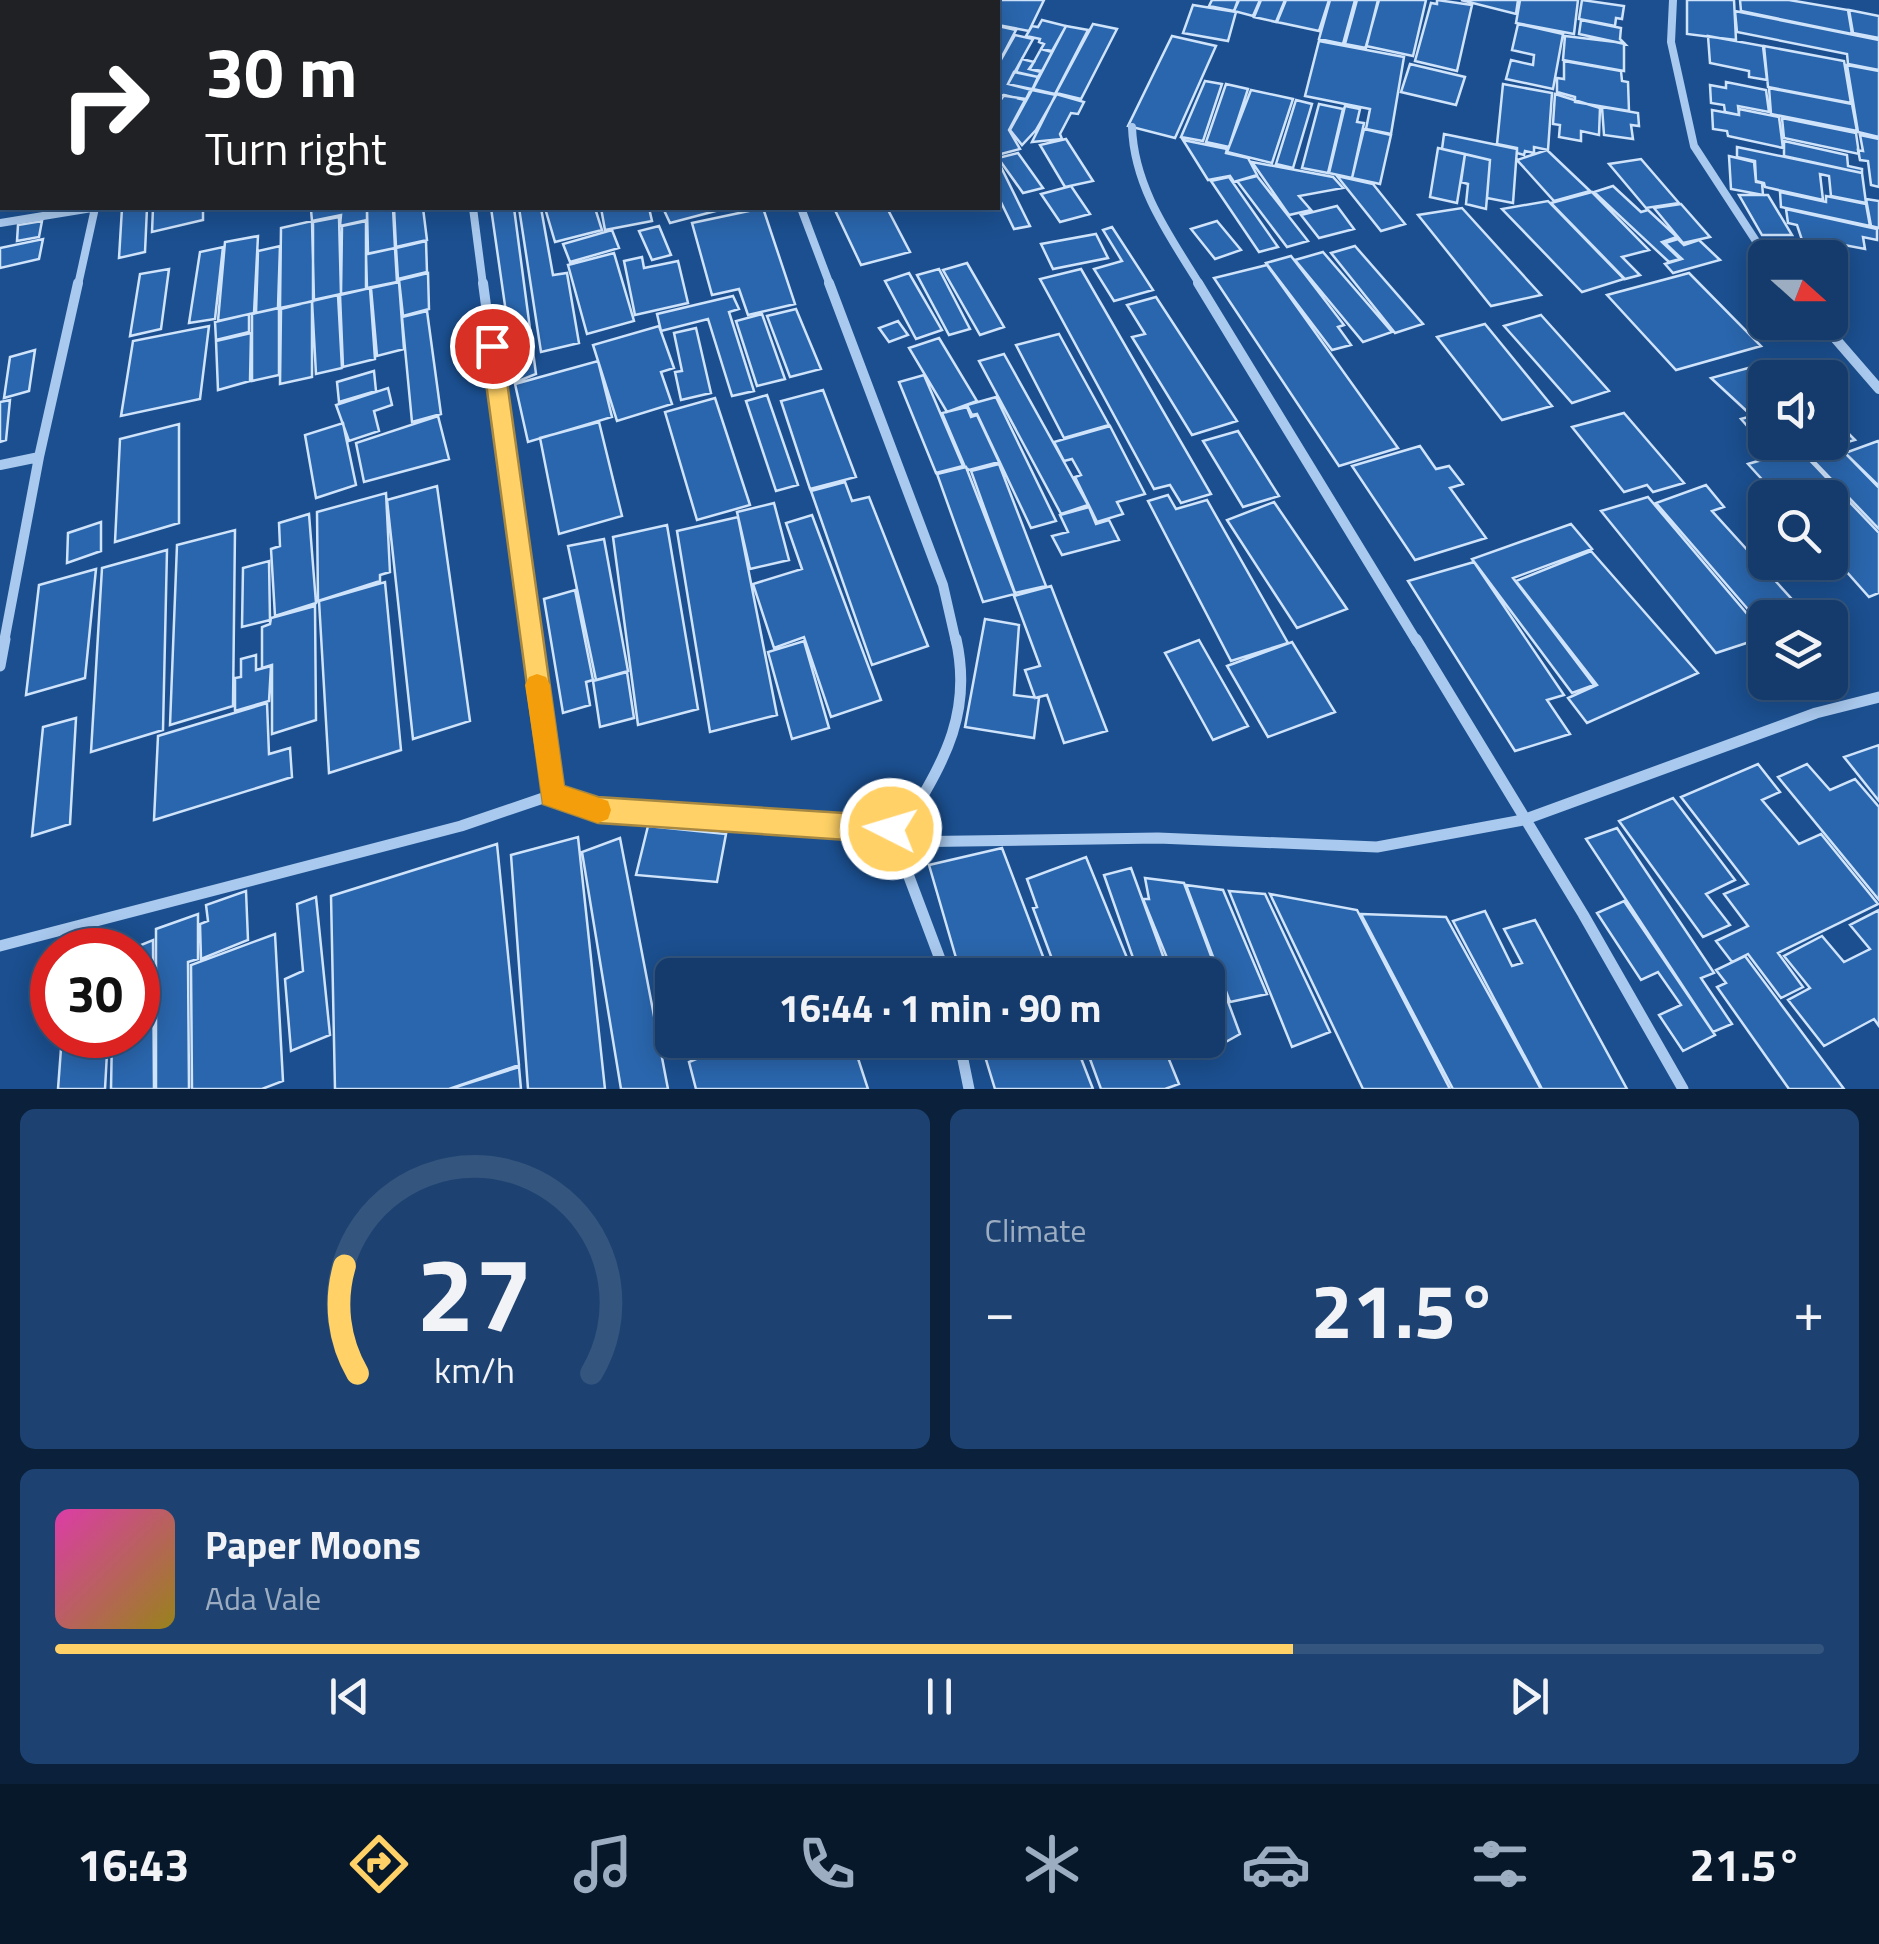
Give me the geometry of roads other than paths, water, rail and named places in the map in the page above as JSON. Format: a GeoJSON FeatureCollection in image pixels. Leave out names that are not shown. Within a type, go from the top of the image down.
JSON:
{"type":"FeatureCollection","features":[{"type":"Feature","properties":{"kind":"street"},"geometry":{"type":"LineString","coordinates":[[1672,0],[1670,42],[1694,146],[1755,240]]}},
{"type":"Feature","properties":{"kind":"street"},"geometry":{"type":"LineString","coordinates":[[1132,128],[1133,156],[1154,210],[1583,914],[1683,1089]]}},
{"type":"Feature","properties":{"kind":"street"},"geometry":{"type":"LineString","coordinates":[[0,223],[81,210]]}},
{"type":"Feature","properties":{"kind":"street"},"geometry":{"type":"LineString","coordinates":[[0,666],[39,456],[94,210]]}},
{"type":"Feature","properties":{"kind":"street"},"geometry":{"type":"LineString","coordinates":[[473,210],[552,795]]}},
{"type":"Feature","properties":{"kind":"street"},"geometry":{"type":"LineString","coordinates":[[802,210],[943,585],[963,672],[953,742],[896,842]]}},
{"type":"Feature","properties":{"kind":"street"},"geometry":{"type":"LineString","coordinates":[[1836,340],[1879,388]]}},
{"type":"Feature","properties":{"kind":"street"},"geometry":{"type":"LineString","coordinates":[[0,465],[39,456]]}},
{"type":"Feature","properties":{"kind":"street"},"geometry":{"type":"LineString","coordinates":[[896,842],[1158,838],[1377,847],[1523,820],[1816,713],[1879,697]]}},
{"type":"Feature","properties":{"kind":"street"},"geometry":{"type":"LineString","coordinates":[[0,946],[461,826],[552,795],[598,810],[891,829],[940,958]]}},
{"type":"Feature","properties":{"kind":"street"},"geometry":{"type":"LineString","coordinates":[[963,1058],[969,1089]]}}]}
